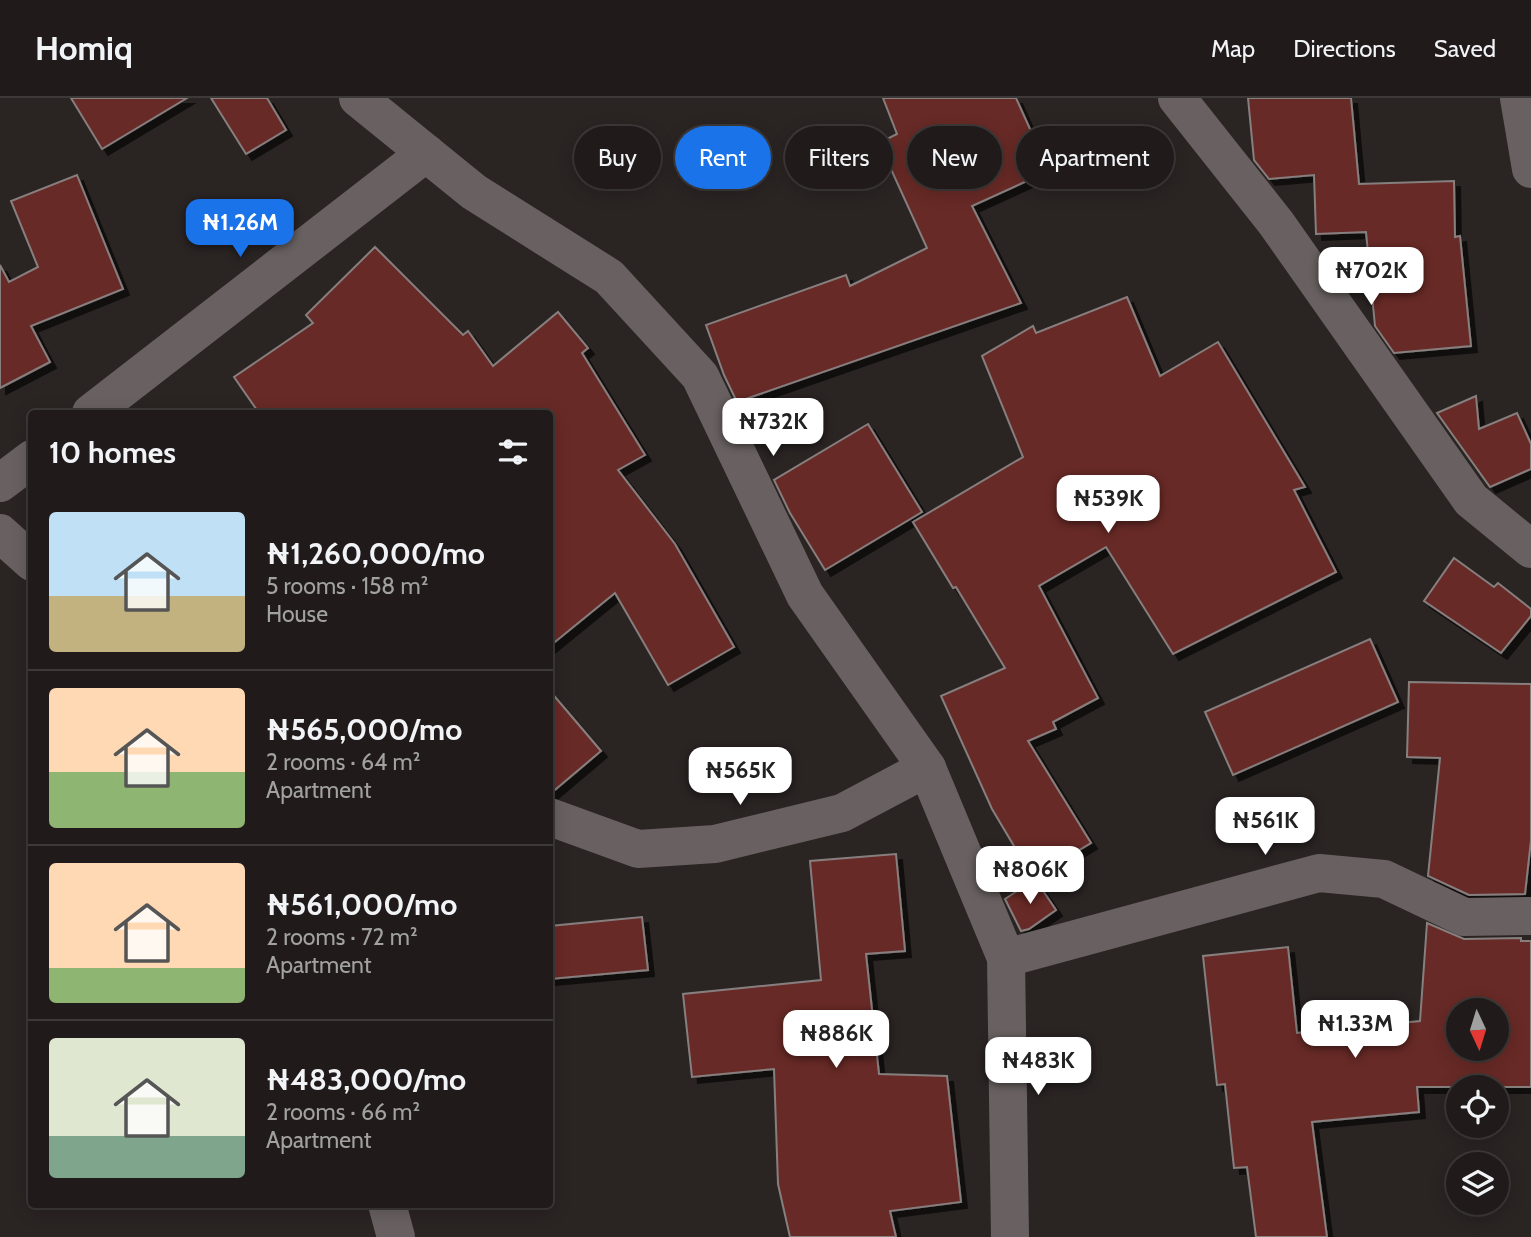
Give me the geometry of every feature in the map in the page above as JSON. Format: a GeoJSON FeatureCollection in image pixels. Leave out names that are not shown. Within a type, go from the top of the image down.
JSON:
{"type":"FeatureCollection","features":[{"type":"Feature","properties":{"kind":"street"},"geometry":{"type":"LineString","coordinates":[[358,98],[474,192],[609,277],[700,376],[805,595],[927,768],[1006,958],[1010,1237]]}},
{"type":"Feature","properties":{"kind":"street"},"geometry":{"type":"LineString","coordinates":[[1177,98],[1276,223],[1471,500],[1531,549]]}},
{"type":"Feature","properties":{"kind":"street"},"geometry":{"type":"LineString","coordinates":[[1519,98],[1531,169]]}},
{"type":"Feature","properties":{"kind":"street"},"geometry":{"type":"LineString","coordinates":[[95,410],[426,153]]}},
{"type":"Feature","properties":{"kind":"street"},"geometry":{"type":"LineString","coordinates":[[0,483],[28,462]]}},
{"type":"Feature","properties":{"kind":"street"},"geometry":{"type":"LineString","coordinates":[[0,533],[28,558]]}},
{"type":"Feature","properties":{"kind":"street"},"geometry":{"type":"LineString","coordinates":[[553,818],[638,849],[715,844],[842,813],[927,768]]}},
{"type":"Feature","properties":{"kind":"street"},"geometry":{"type":"LineString","coordinates":[[1006,958],[1319,873],[1384,879],[1464,917],[1531,916]]}},
{"type":"Feature","properties":{"kind":"street"},"geometry":{"type":"LineString","coordinates":[[388,1208],[396,1237]]}},
{"type":"Feature","properties":{"kind":"building"},"geometry":{"type":"Polygon","coordinates":[[[71,98],[187,98],[102,149],[71,98]]]}},
{"type":"Feature","properties":{"kind":"building"},"geometry":{"type":"Polygon","coordinates":[[[211,98],[267,98],[286,130],[246,154],[211,98]]]}},
{"type":"Feature","properties":{"kind":"building"},"geometry":{"type":"Polygon","coordinates":[[[883,98],[1016,98],[1029,126],[1016,126],[1016,186],[972,206],[1021,303],[737,402],[706,325],[846,275],[850,286],[927,248],[893,174],[893,136],[897,134],[883,98]]]}},
{"type":"Feature","properties":{"kind":"building"},"geometry":{"type":"Polygon","coordinates":[[[1248,98],[1351,98],[1359,184],[1454,181],[1455,237],[1460,236],[1471,346],[1394,353],[1375,326],[1366,232],[1316,234],[1314,175],[1269,179],[1254,160],[1248,98]]]}},
{"type":"Feature","properties":{"kind":"building"},"geometry":{"type":"Polygon","coordinates":[[[77,175],[123,289],[31,326],[50,362],[0,388],[0,265],[9,282],[38,267],[11,201],[77,175]]]}},
{"type":"Feature","properties":{"kind":"building"},"geometry":{"type":"Polygon","coordinates":[[[375,247],[463,335],[468,331],[493,366],[558,312],[588,348],[582,353],[645,455],[618,470],[675,544],[734,647],[668,685],[615,593],[553,644],[553,410],[257,410],[234,377],[313,323],[306,315],[375,247]]]}},
{"type":"Feature","properties":{"kind":"building"},"geometry":{"type":"Polygon","coordinates":[[[1127,297],[1160,376],[1218,342],[1305,487],[1294,490],[1336,572],[1173,654],[1106,547],[1039,586],[1098,698],[1053,722],[1056,729],[1028,741],[1091,843],[1033,878],[992,809],[941,696],[1005,668],[913,522],[1023,457],[982,356],[1033,326],[1036,333],[1127,297]]]}},
{"type":"Feature","properties":{"kind":"building"},"geometry":{"type":"Polygon","coordinates":[[[1476,396],[1479,429],[1517,413],[1531,444],[1531,469],[1490,487],[1437,413],[1476,396]]]}},
{"type":"Feature","properties":{"kind":"building"},"geometry":{"type":"Polygon","coordinates":[[[868,424],[922,512],[825,570],[790,513],[774,480],[868,424]]]}},
{"type":"Feature","properties":{"kind":"building"},"geometry":{"type":"Polygon","coordinates":[[[1454,558],[1494,587],[1498,583],[1531,609],[1531,616],[1501,653],[1424,601],[1454,558]]]}},
{"type":"Feature","properties":{"kind":"building"},"geometry":{"type":"Polygon","coordinates":[[[1370,639],[1398,702],[1233,775],[1205,712],[1370,639]]]}},
{"type":"Feature","properties":{"kind":"building"},"geometry":{"type":"Polygon","coordinates":[[[1409,682],[1531,684],[1531,840],[1525,894],[1469,895],[1428,876],[1440,758],[1407,757],[1409,682]]]}},
{"type":"Feature","properties":{"kind":"building"},"geometry":{"type":"Polygon","coordinates":[[[553,695],[601,751],[553,791],[553,695]]]}},
{"type":"Feature","properties":{"kind":"building"},"geometry":{"type":"Polygon","coordinates":[[[896,854],[905,951],[866,954],[879,1074],[947,1076],[961,1202],[890,1211],[896,1237],[790,1237],[778,1184],[774,1069],[692,1077],[683,994],[821,980],[810,861],[896,854]]]}},
{"type":"Feature","properties":{"kind":"building"},"geometry":{"type":"Polygon","coordinates":[[[1035,879],[1056,910],[1029,929],[1021,931],[1005,899],[1035,879]]]}},
{"type":"Feature","properties":{"kind":"building"},"geometry":{"type":"Polygon","coordinates":[[[642,917],[648,970],[553,979],[553,926],[642,917]]]}},
{"type":"Feature","properties":{"kind":"building"},"geometry":{"type":"Polygon","coordinates":[[[1427,923],[1464,939],[1521,938],[1521,941],[1531,941],[1531,1087],[1509,1087],[1509,1075],[1446,1075],[1446,1087],[1417,1087],[1419,1112],[1312,1122],[1327,1237],[1256,1237],[1247,1167],[1234,1168],[1225,1084],[1217,1085],[1203,956],[1288,947],[1297,1033],[1420,1021],[1427,923]]]}}]}
